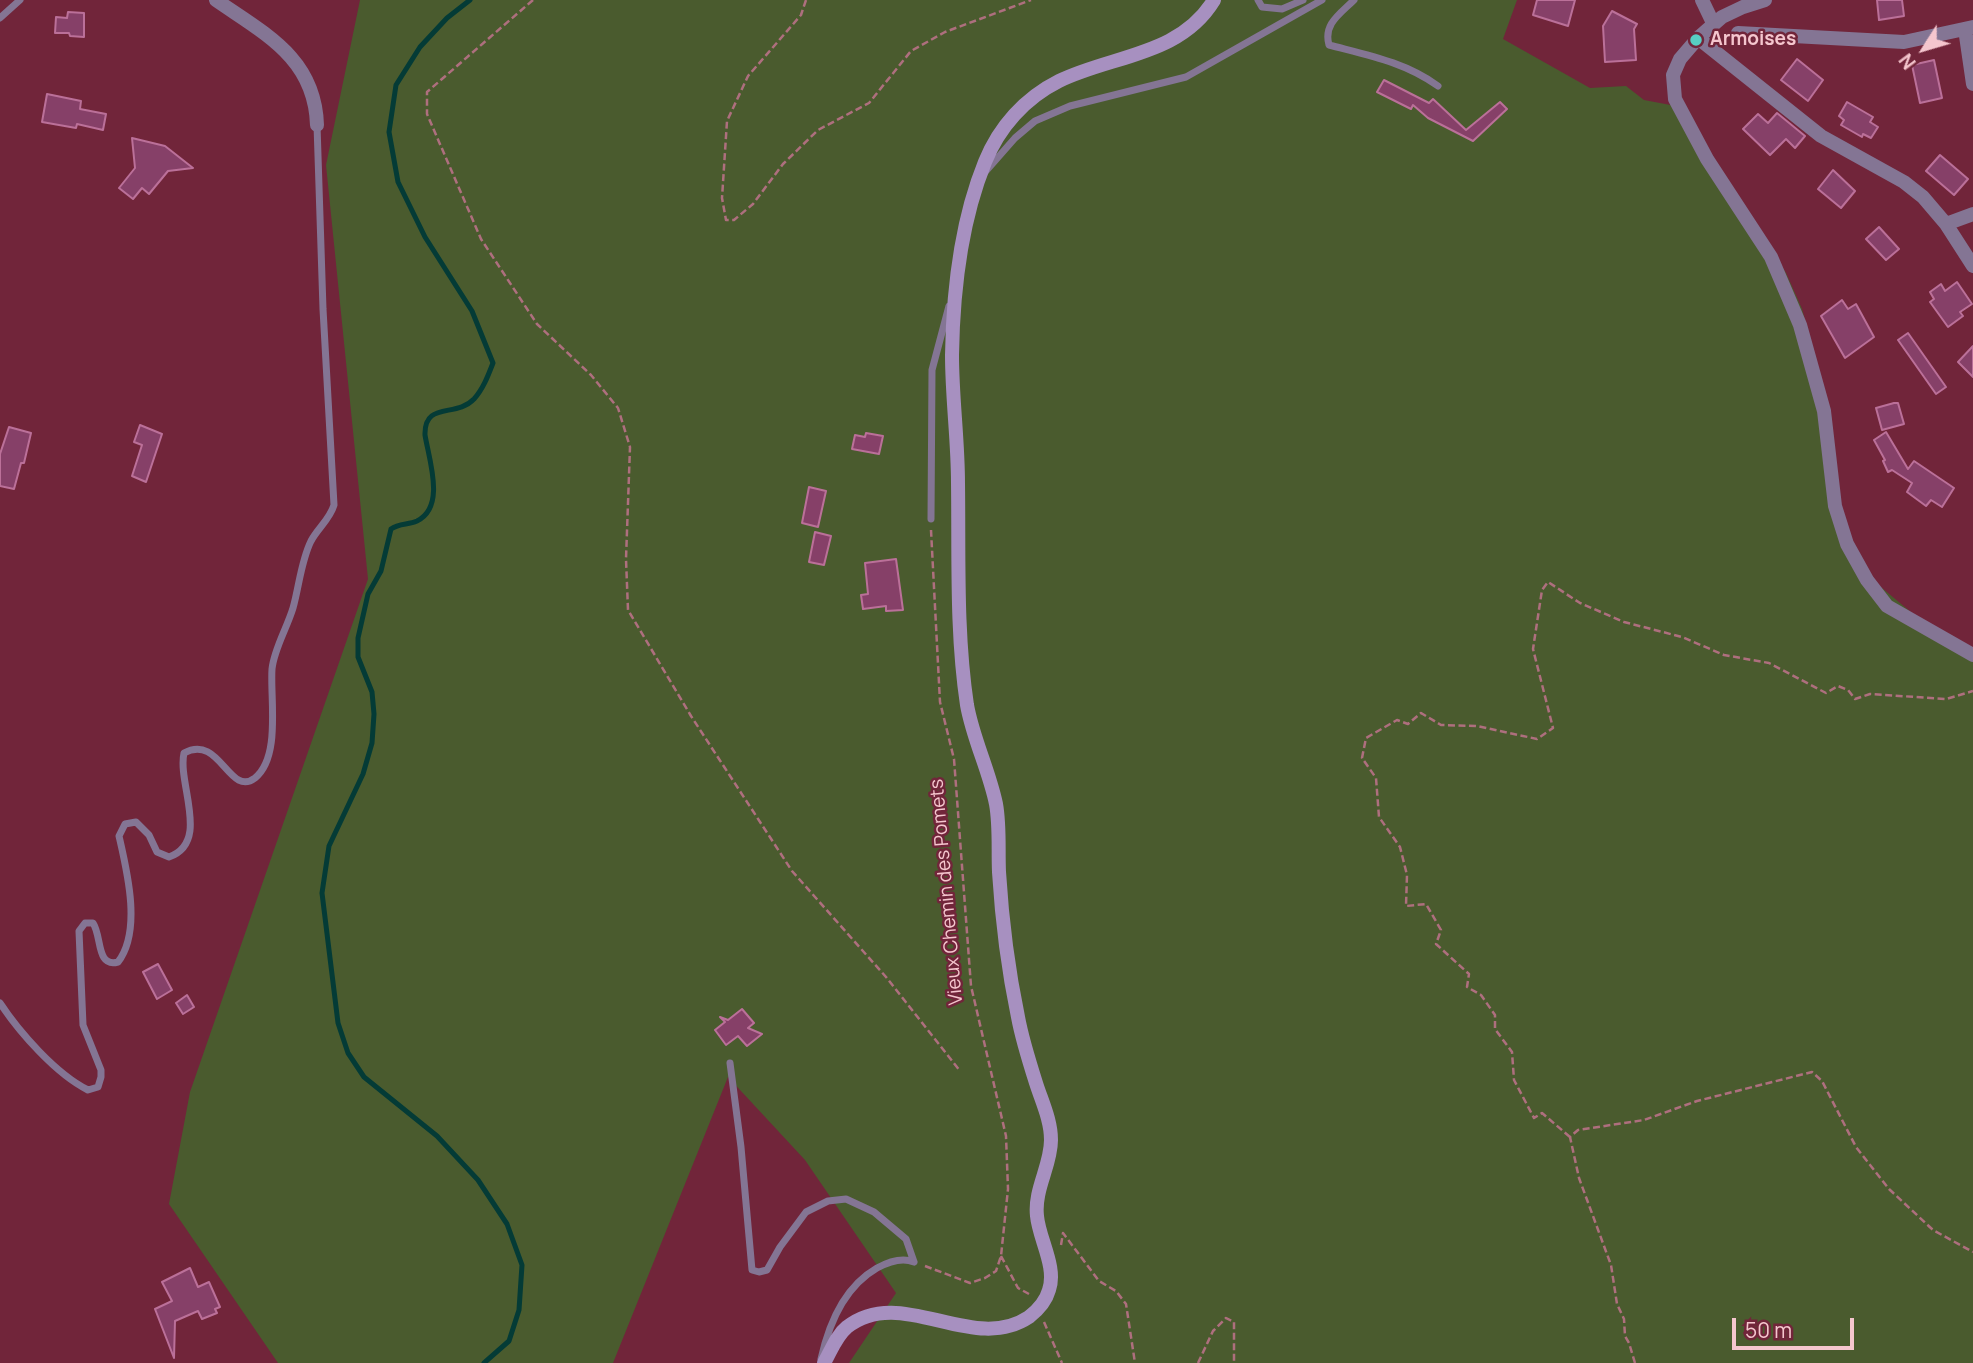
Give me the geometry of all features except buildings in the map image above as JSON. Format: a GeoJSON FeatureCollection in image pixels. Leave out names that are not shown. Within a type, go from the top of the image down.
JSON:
{"type":"FeatureCollection","features":[{"type":"Feature","properties":{"kind":"street"},"geometry":{"type":"LineString","coordinates":[[216,0],[295,59],[311,88],[316,105],[317,125]]}},
{"type":"Feature","properties":{"kind":"street"},"geometry":{"type":"LineString","coordinates":[[822,1363],[840,1334],[858,1321],[876,1314],[902,1313],[992,1329],[1019,1322],[1040,1306],[1050,1289],[1052,1276],[1038,1225],[1036,1202],[1050,1150],[1050,1129],[1017,1016],[1005,944],[996,804],[970,721],[962,657],[952,353],[959,268],[966,225],[980,177],[996,140],[1023,105],[1040,92],[1076,74],[1169,43],[1192,26],[1214,0]]}},
{"type":"Feature","properties":{"kind":"street"},"geometry":{"type":"LineString","coordinates":[[1702,0],[1713,23]]}},
{"type":"Feature","properties":{"kind":"street"},"geometry":{"type":"LineString","coordinates":[[1765,0],[1743,7],[1713,23],[1698,38],[1680,59],[1673,75],[1675,99],[1707,159],[1772,257],[1800,325],[1824,411],[1829,472],[1835,506],[1847,544],[1867,580],[1887,606],[1973,655]]}},
{"type":"Feature","properties":{"kind":"street"},"geometry":{"type":"LineString","coordinates":[[1738,33],[1904,42],[1969,28],[1973,84]]}},
{"type":"Feature","properties":{"kind":"street"},"geometry":{"type":"LineString","coordinates":[[1698,38],[1821,136],[1904,182],[1923,197],[1946,224],[1973,266]]}},
{"type":"Feature","properties":{"kind":"street"},"geometry":{"type":"LineString","coordinates":[[1946,224],[1973,214]]}},
{"type":"Feature","properties":{"kind":"lane"},"geometry":{"type":"LineString","coordinates":[[0,18],[20,0]]}},
{"type":"Feature","properties":{"kind":"lane"},"geometry":{"type":"LineString","coordinates":[[1258,0],[1262,7],[1282,9],[1303,0]]}},
{"type":"Feature","properties":{"kind":"lane"},"geometry":{"type":"LineString","coordinates":[[980,177],[1015,138],[1035,121],[1070,106],[1186,78],[1322,0]]}},
{"type":"Feature","properties":{"kind":"lane"},"geometry":{"type":"LineString","coordinates":[[1354,0],[1332,20],[1326,35],[1329,45],[1375,56],[1418,71],[1438,86]]}},
{"type":"Feature","properties":{"kind":"lane"},"geometry":{"type":"LineString","coordinates":[[0,1003],[27,1037],[61,1070],[88,1090],[97,1087],[101,1070],[83,1025],[79,931],[85,923],[93,923],[99,932],[101,953],[107,962],[118,962],[128,946],[130,883],[119,836],[121,828],[125,824],[136,822],[149,835],[157,852],[169,857],[178,854],[189,837],[189,805],[182,762],[184,753],[198,748],[206,750],[238,780],[247,782],[254,778],[266,763],[271,741],[272,667],[310,544],[332,513],[334,505],[319,228],[317,125]]}},
{"type":"Feature","properties":{"kind":"lane"},"geometry":{"type":"LineString","coordinates":[[931,519],[932,370],[959,268]]}},
{"type":"Feature","properties":{"kind":"lane"},"geometry":{"type":"LineString","coordinates":[[730,1063],[752,1270],[767,1270],[806,1212],[828,1201],[846,1199],[874,1212],[906,1239],[914,1262]]}},
{"type":"Feature","properties":{"kind":"lane"},"geometry":{"type":"LineString","coordinates":[[822,1363],[839,1307],[860,1278],[888,1262],[908,1259],[914,1262]]}},
{"type":"Feature","properties":{"kind":"path"},"geometry":{"type":"LineString","coordinates":[[533,0],[427,92],[427,114],[481,239],[537,324],[591,375],[618,408],[630,447],[626,559],[628,610],[691,716],[792,871],[886,977],[960,1072]]}},
{"type":"Feature","properties":{"kind":"path"},"geometry":{"type":"LineString","coordinates":[[806,0],[801,15],[748,76],[727,121],[722,198],[726,220],[734,220],[753,204],[783,164],[818,130],[869,103],[911,51],[945,32],[1031,0]]}},
{"type":"Feature","properties":{"kind":"path","name":"Vieux Chemin des Pomets"},"geometry":{"type":"LineString","coordinates":[[931,519],[940,702],[954,759],[971,986],[1006,1136],[1008,1189],[1001,1256]]}},
{"type":"Feature","properties":{"kind":"path"},"geometry":{"type":"LineString","coordinates":[[1635,1363],[1625,1336],[1624,1319],[1617,1304],[1611,1265],[1579,1178],[1570,1137],[1542,1113],[1534,1118],[1514,1080],[1512,1052],[1495,1029],[1495,1015],[1481,995],[1467,987],[1469,974],[1436,944],[1441,930],[1426,904],[1406,906],[1407,875],[1400,847],[1379,817],[1376,778],[1362,758],[1366,738],[1397,719],[1408,724],[1421,713],[1441,724],[1477,726],[1537,739],[1553,728],[1533,649],[1542,590],[1548,582],[1580,603],[1625,622],[1682,637],[1724,655],[1769,663],[1826,694],[1838,686],[1848,690],[1855,699],[1870,694],[1908,698],[1935,696],[1946,699],[1973,691]]}},
{"type":"Feature","properties":{"kind":"path"},"geometry":{"type":"LineString","coordinates":[[1570,1137],[1578,1130],[1644,1120],[1697,1101],[1812,1072],[1822,1081],[1856,1147],[1889,1189],[1933,1230],[1973,1252]]}},
{"type":"Feature","properties":{"kind":"path"},"geometry":{"type":"LineString","coordinates":[[1061,1245],[1063,1233],[1099,1281],[1116,1292],[1126,1304],[1135,1363]]}},
{"type":"Feature","properties":{"kind":"path"},"geometry":{"type":"LineString","coordinates":[[1001,1256],[1018,1288],[1040,1306],[1062,1363]]}},
{"type":"Feature","properties":{"kind":"path"},"geometry":{"type":"LineString","coordinates":[[914,1262],[970,1283],[996,1271],[1001,1256]]}},
{"type":"Feature","properties":{"kind":"path"},"geometry":{"type":"LineString","coordinates":[[1198,1363],[1213,1331],[1226,1318],[1234,1322],[1234,1363]]}},
{"type":"Feature","properties":{"kind":"green space"},"geometry":{"type":"Polygon","coordinates":[[[360,0],[1517,0],[1503,39],[1590,88],[1626,86],[1644,100],[1681,107],[1786,273],[1802,309],[1831,415],[1835,451],[1834,477],[1846,537],[1876,583],[1912,613],[1973,652],[1973,1363],[849,1363],[896,1293],[805,1160],[728,1077],[613,1363],[278,1363],[169,1204],[190,1092],[368,579],[326,165],[360,0]]]}},
{"type":"Feature","properties":{"kind":"waterway"},"geometry":{"type":"LineString","coordinates":[[470,0],[447,18],[420,47],[396,85],[389,132],[398,182],[425,237],[472,311],[493,363],[483,387],[474,399],[467,405],[435,414],[426,424],[425,435],[433,482],[431,505],[426,514],[417,521],[391,529],[381,571],[368,594],[358,638],[358,657],[372,692],[372,743],[363,774],[329,846],[322,893],[338,1023],[348,1053],[364,1077],[437,1136],[478,1180],[507,1224],[522,1265],[519,1310],[509,1341],[484,1363]]}},
{"type":"Feature","properties":{"kind":"place","name":"Armoises"},"geometry":{"type":"Point","coordinates":[1696,40]}}]}
